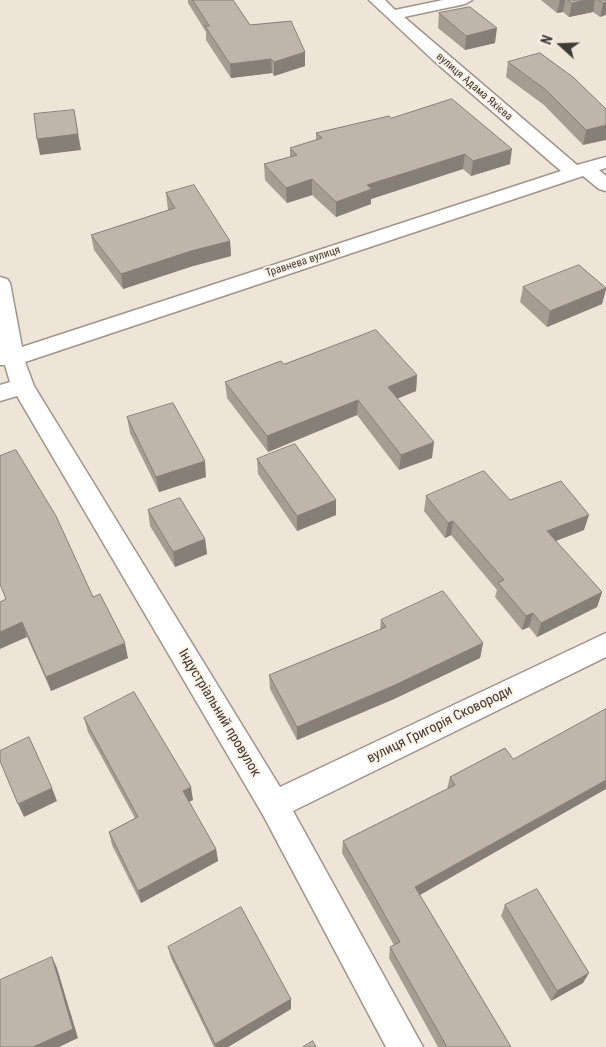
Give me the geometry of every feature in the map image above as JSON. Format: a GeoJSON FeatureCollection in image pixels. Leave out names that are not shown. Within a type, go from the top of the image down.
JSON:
{"type":"FeatureCollection","features":[{"type":"Feature","properties":{"kind":"street","name":"вулиця Адама Яхієва"},"geometry":{"type":"LineString","coordinates":[[376,0],[391,15],[580,171],[606,185]]}},
{"type":"Feature","properties":{"kind":"street"},"geometry":{"type":"LineString","coordinates":[[391,15],[465,0]]}},
{"type":"Feature","properties":{"kind":"street","name":"Травнева вулиця"},"geometry":{"type":"LineString","coordinates":[[7,358],[606,162]]}},
{"type":"Feature","properties":{"kind":"street","name":"Індустріальний провулок"},"geometry":{"type":"LineString","coordinates":[[0,284],[11,389],[274,805],[405,1047]]}},
{"type":"Feature","properties":{"kind":"street","name":"вулиця Григорія Сковороди"},"geometry":{"type":"LineString","coordinates":[[274,805],[606,644]]}},
{"type":"Feature","properties":{"kind":"building"},"geometry":{"type":"Polygon","coordinates":[[[193,0],[233,0],[250,25],[291,21],[305,52],[274,62],[271,59],[230,64],[205,26],[209,26],[193,0]]]}},
{"type":"Feature","properties":{"kind":"building"},"geometry":{"type":"Polygon","coordinates":[[[568,0],[586,0],[572,3],[568,0]]]}},
{"type":"Feature","properties":{"kind":"building"},"geometry":{"type":"Polygon","coordinates":[[[470,7],[497,28],[466,36],[439,13],[470,7]]]}},
{"type":"Feature","properties":{"kind":"building"},"geometry":{"type":"Polygon","coordinates":[[[540,53],[573,77],[606,109],[606,125],[586,130],[546,90],[508,62],[540,53]]]}},
{"type":"Feature","properties":{"kind":"building"},"geometry":{"type":"Polygon","coordinates":[[[452,99],[512,149],[473,161],[465,154],[367,185],[372,189],[336,202],[312,179],[286,188],[264,164],[297,155],[290,148],[322,138],[316,133],[389,116],[391,118],[452,99]]]}},
{"type":"Feature","properties":{"kind":"building"},"geometry":{"type":"Polygon","coordinates":[[[74,110],[78,134],[37,139],[34,114],[74,110]]]}},
{"type":"Feature","properties":{"kind":"building"},"geometry":{"type":"Polygon","coordinates":[[[194,185],[230,241],[191,251],[121,274],[91,235],[175,208],[166,193],[194,185]]]}},
{"type":"Feature","properties":{"kind":"building"},"geometry":{"type":"Polygon","coordinates":[[[579,265],[606,288],[550,311],[523,287],[579,265]]]}},
{"type":"Feature","properties":{"kind":"building"},"geometry":{"type":"Polygon","coordinates":[[[376,330],[417,375],[388,387],[434,442],[401,455],[358,400],[267,436],[225,382],[281,361],[284,364],[376,330]]]}},
{"type":"Feature","properties":{"kind":"building"},"geometry":{"type":"Polygon","coordinates":[[[173,403],[205,461],[156,477],[127,417],[173,403]]]}},
{"type":"Feature","properties":{"kind":"building"},"geometry":{"type":"Polygon","coordinates":[[[295,444],[336,500],[297,516],[257,459],[295,444]]]}},
{"type":"Feature","properties":{"kind":"building"},"geometry":{"type":"Polygon","coordinates":[[[16,450],[56,516],[93,597],[100,594],[125,643],[46,677],[22,622],[0,632],[0,602],[6,599],[0,584],[0,456],[16,450]]]}},
{"type":"Feature","properties":{"kind":"building"},"geometry":{"type":"Polygon","coordinates":[[[484,471],[510,500],[561,481],[589,515],[547,531],[602,592],[541,623],[533,613],[526,616],[498,583],[504,580],[453,521],[448,523],[426,496],[484,471]]]}},
{"type":"Feature","properties":{"kind":"building"},"geometry":{"type":"Polygon","coordinates":[[[180,498],[205,539],[173,552],[148,510],[180,498]]]}},
{"type":"Feature","properties":{"kind":"building"},"geometry":{"type":"Polygon","coordinates":[[[443,591],[483,643],[395,685],[297,727],[269,675],[386,627],[381,620],[443,591]]]}},
{"type":"Feature","properties":{"kind":"building"},"geometry":{"type":"Polygon","coordinates":[[[134,692],[191,787],[183,791],[216,849],[138,891],[109,832],[138,817],[84,718],[134,692]]]}},
{"type":"Feature","properties":{"kind":"building"},"geometry":{"type":"Polygon","coordinates":[[[606,709],[606,780],[415,887],[511,1047],[447,1047],[390,947],[400,942],[343,841],[455,785],[450,777],[505,748],[513,759],[606,709]]]}},
{"type":"Feature","properties":{"kind":"building"},"geometry":{"type":"Polygon","coordinates":[[[29,737],[52,788],[18,804],[0,761],[0,751],[29,737]]]}},
{"type":"Feature","properties":{"kind":"building"},"geometry":{"type":"Polygon","coordinates":[[[537,889],[589,973],[557,991],[505,905],[537,889]]]}},
{"type":"Feature","properties":{"kind":"building"},"geometry":{"type":"Polygon","coordinates":[[[241,907],[291,999],[215,1044],[168,947],[241,907]]]}},
{"type":"Feature","properties":{"kind":"building"},"geometry":{"type":"Polygon","coordinates":[[[52,957],[73,1029],[33,1047],[0,1047],[0,980],[52,957]]]}},
{"type":"Feature","properties":{"kind":"building"},"geometry":{"type":"Polygon","coordinates":[[[313,1041],[316,1047],[303,1047],[313,1041]]]}}]}
